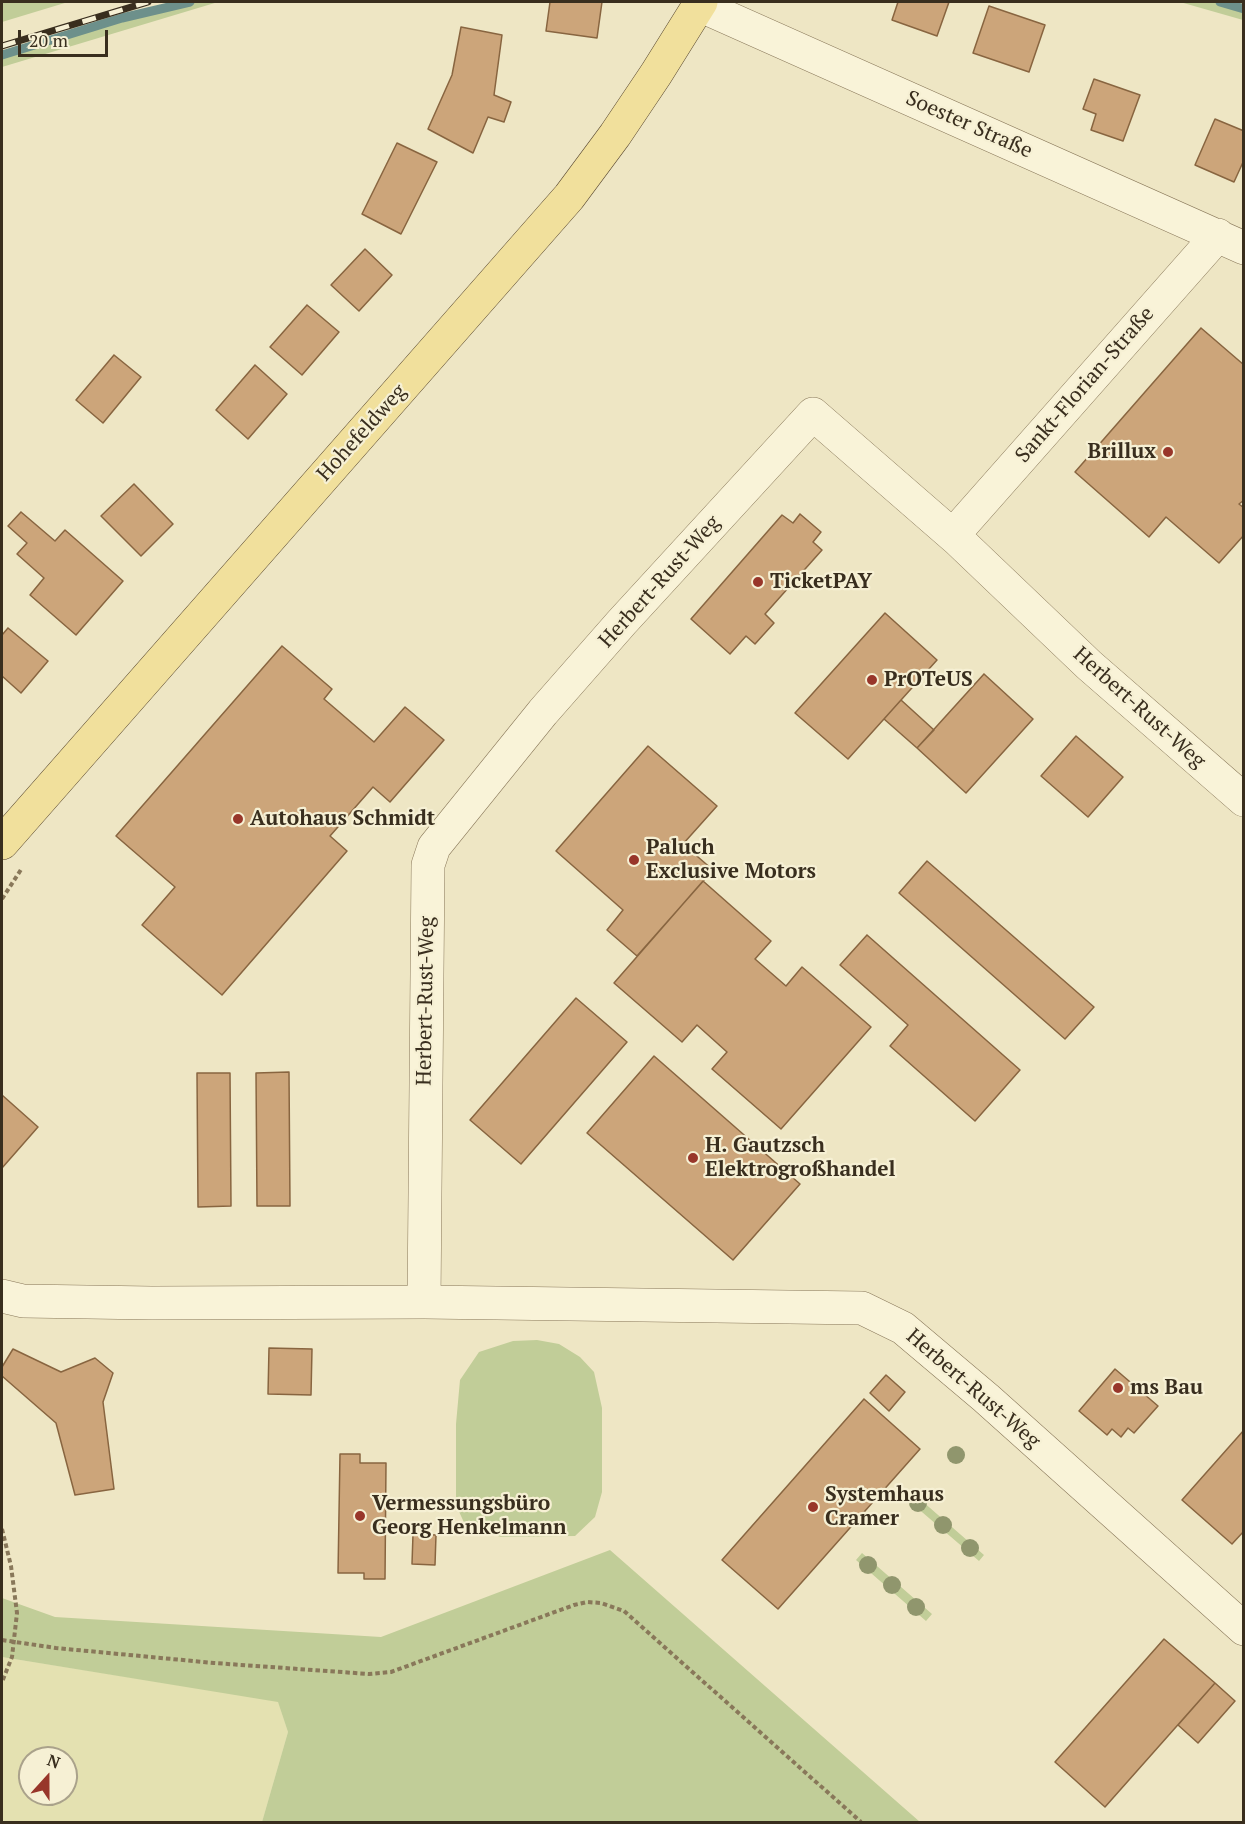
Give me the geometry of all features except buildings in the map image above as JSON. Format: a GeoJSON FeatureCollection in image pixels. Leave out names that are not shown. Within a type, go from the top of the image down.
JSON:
{"type":"FeatureCollection","features":[{"type":"Feature","properties":{"kind":"main road","name":"Hohefeldweg"},"geometry":{"type":"LineString","coordinates":[[2,843],[569,197],[615,135],[700,3]]}},
{"type":"Feature","properties":{"kind":"street","name":"Soester Straße"},"geometry":{"type":"LineString","coordinates":[[700,3],[1231,242]]}},
{"type":"Feature","properties":{"kind":"street","name":"Sankt-Florian-Straße"},"geometry":{"type":"LineString","coordinates":[[953,536],[1231,242]]}},
{"type":"Feature","properties":{"kind":"street","name":"Herbert-Rust-Weg"},"geometry":{"type":"LineString","coordinates":[[424,1302],[428,865],[434,847],[543,712],[622,622],[813,414],[953,536],[1089,665],[1244,800]]}},
{"type":"Feature","properties":{"kind":"street","name":"Herbert-Rust-Weg"},"geometry":{"type":"LineString","coordinates":[[2,1296],[23,1301],[152,1303],[424,1302],[862,1308],[903,1328],[986,1398],[1244,1629]]}},
{"type":"Feature","properties":{"kind":"path"},"geometry":{"type":"LineString","coordinates":[[2,899],[8,892]]}},
{"type":"Feature","properties":{"kind":"path"},"geometry":{"type":"LineString","coordinates":[[2,1529],[11,1566],[17,1613],[12,1657],[2,1682]]}},
{"type":"Feature","properties":{"kind":"path"},"geometry":{"type":"LineString","coordinates":[[2,1640],[56,1648],[214,1663],[369,1674],[391,1672],[574,1605],[587,1602],[601,1603],[624,1611],[861,1822]]}},
{"type":"Feature","properties":{"kind":"shaded area"},"geometry":{"type":"Polygon","coordinates":[[[2,1657],[278,1701],[288,1732],[262,1822],[2,1822],[2,1657]]]}},
{"type":"Feature","properties":{"kind":"green space"},"geometry":{"type":"Polygon","coordinates":[[[2,2],[68,2],[2,22],[2,2]]]}},
{"type":"Feature","properties":{"kind":"green space"},"geometry":{"type":"Polygon","coordinates":[[[181,2],[218,2],[2,67],[2,59],[181,2]]]}},
{"type":"Feature","properties":{"kind":"green space"},"geometry":{"type":"Polygon","coordinates":[[[1180,2],[1243,2],[1243,20],[1180,2]]]}},
{"type":"Feature","properties":{"kind":"green space"},"geometry":{"type":"Polygon","coordinates":[[[537,1340],[559,1344],[580,1357],[594,1372],[602,1408],[602,1492],[595,1517],[575,1536],[502,1537],[467,1529],[456,1505],[456,1424],[460,1380],[479,1352],[513,1341],[537,1340]]]}},
{"type":"Feature","properties":{"kind":"green space"},"geometry":{"type":"Polygon","coordinates":[[[914,1494],[984,1555],[979,1561],[908,1500],[914,1494]]]}},
{"type":"Feature","properties":{"kind":"green space"},"geometry":{"type":"Polygon","coordinates":[[[610,1550],[920,1822],[262,1822],[288,1732],[278,1702],[2,1657],[2,1598],[55,1617],[381,1637],[610,1550]]]}},
{"type":"Feature","properties":{"kind":"green space"},"geometry":{"type":"Polygon","coordinates":[[[862,1553],[932,1614],[926,1621],[856,1560],[862,1553]]]}},
{"type":"Feature","properties":{"kind":"waterway"},"geometry":{"type":"LineString","coordinates":[[2,55],[122,18],[190,2]]}},
{"type":"Feature","properties":{"kind":"waterway"},"geometry":{"type":"LineString","coordinates":[[1220,2],[1244,9]]}},
{"type":"Feature","properties":{"kind":"railway"},"geometry":{"type":"LineString","coordinates":[[2,46],[148,2]]}},
{"type":"Feature","properties":{"kind":"place","name":"Brillux"},"geometry":{"type":"Point","coordinates":[1168,452]}},
{"type":"Feature","properties":{"kind":"place","name":"TicketPAY"},"geometry":{"type":"Point","coordinates":[758,582]}},
{"type":"Feature","properties":{"kind":"place","name":"PrOTeUS"},"geometry":{"type":"Point","coordinates":[872,680]}},
{"type":"Feature","properties":{"kind":"place","name":"Autohaus Schmidt"},"geometry":{"type":"Point","coordinates":[238,819]}},
{"type":"Feature","properties":{"kind":"place","name":"Paluch Exclusive Motors"},"geometry":{"type":"Point","coordinates":[634,860]}},
{"type":"Feature","properties":{"kind":"place","name":"H. Gautzsch Elektrogroßhandel"},"geometry":{"type":"Point","coordinates":[693,1158]}},
{"type":"Feature","properties":{"kind":"place","name":"ms Bau"},"geometry":{"type":"Point","coordinates":[1118,1388]}},
{"type":"Feature","properties":{"kind":"place","name":"Systemhaus Cramer"},"geometry":{"type":"Point","coordinates":[813,1507]}},
{"type":"Feature","properties":{"kind":"place","name":"Vermessungsbüro Georg Henkelmann"},"geometry":{"type":"Point","coordinates":[360,1516]}}]}
